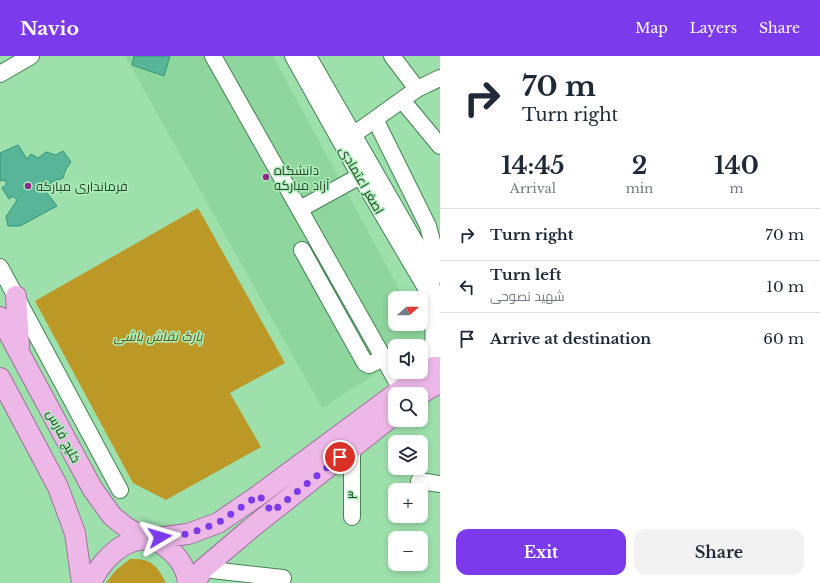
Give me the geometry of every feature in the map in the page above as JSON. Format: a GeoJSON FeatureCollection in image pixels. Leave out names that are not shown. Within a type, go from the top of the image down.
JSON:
{"type":"FeatureCollection","features":[{"type":"Feature","properties":{"kind":"main road"},"geometry":{"type":"LineString","coordinates":[[16,296],[19,352]]}},
{"type":"Feature","properties":{"kind":"main road","name":"خلیج فارس"},"geometry":{"type":"LineString","coordinates":[[0,317],[92,488],[112,516],[128,528],[147,539],[164,544],[179,558],[188,583]]}},
{"type":"Feature","properties":{"kind":"main road"},"geometry":{"type":"LineString","coordinates":[[408,387],[438,373]]}},
{"type":"Feature","properties":{"kind":"main road"},"geometry":{"type":"LineString","coordinates":[[428,389],[431,387],[438,373]]}},
{"type":"Feature","properties":{"kind":"main road"},"geometry":{"type":"LineString","coordinates":[[0,378],[58,487],[74,533],[82,583]]}},
{"type":"Feature","properties":{"kind":"main road"},"geometry":{"type":"LineString","coordinates":[[91,583],[94,575],[109,556],[128,543],[188,534],[218,523],[259,495],[388,399]]}},
{"type":"Feature","properties":{"kind":"main road"},"geometry":{"type":"LineString","coordinates":[[199,576],[272,512],[388,420]]}},
{"type":"Feature","properties":{"kind":"main road"},"geometry":{"type":"LineString","coordinates":[[259,495],[272,512]]}},
{"type":"Feature","properties":{"kind":"street"},"geometry":{"type":"LineString","coordinates":[[0,74],[31,56]]}},
{"type":"Feature","properties":{"kind":"street"},"geometry":{"type":"LineString","coordinates":[[213,56],[383,358],[395,387]]}},
{"type":"Feature","properties":{"kind":"street"},"geometry":{"type":"LineString","coordinates":[[392,56],[417,89]]}},
{"type":"Feature","properties":{"kind":"street","name":"اصغر اعتمادی"},"geometry":{"type":"LineString","coordinates":[[303,60],[353,135],[429,266],[436,310],[438,373]]}},
{"type":"Feature","properties":{"kind":"street","name":"اصغر اعتمادی"},"geometry":{"type":"LineString","coordinates":[[303,60],[360,176],[436,310]]}},
{"type":"Feature","properties":{"kind":"street"},"geometry":{"type":"LineString","coordinates":[[353,135],[417,89],[439,79]]}},
{"type":"Feature","properties":{"kind":"street"},"geometry":{"type":"LineString","coordinates":[[402,100],[440,146]]}},
{"type":"Feature","properties":{"kind":"street"},"geometry":{"type":"LineString","coordinates":[[375,119],[428,226],[436,256],[436,310]]}},
{"type":"Feature","properties":{"kind":"street"},"geometry":{"type":"LineString","coordinates":[[300,210],[360,176]]}},
{"type":"Feature","properties":{"kind":"street"},"geometry":{"type":"LineString","coordinates":[[302,250],[365,363],[369,365],[383,358]]}},
{"type":"Feature","properties":{"kind":"street"},"geometry":{"type":"LineString","coordinates":[[0,267],[120,490]]}},
{"type":"Feature","properties":{"kind":"street","name":"۳"},"geometry":{"type":"LineString","coordinates":[[352,448],[352,517]]}},
{"type":"Feature","properties":{"kind":"street"},"geometry":{"type":"LineString","coordinates":[[419,481],[440,484]]}},
{"type":"Feature","properties":{"kind":"street"},"geometry":{"type":"LineString","coordinates":[[199,576],[283,578]]}},
{"type":"Feature","properties":{"kind":"shaded area","name":"دانشگاه آزاد مبارکه"},"geometry":{"type":"Polygon","coordinates":[[[125,56],[273,56],[400,291],[388,291],[388,331],[423,331],[427,339],[388,339],[388,366],[322,408],[125,56]]]}},
{"type":"Feature","properties":{"kind":"green space","name":"پارک نقاش باشی"},"geometry":{"type":"Polygon","coordinates":[[[198,208],[285,363],[230,393],[261,447],[166,500],[133,483],[35,301],[198,208]]]}},
{"type":"Feature","properties":{"kind":"green space"},"geometry":{"type":"Polygon","coordinates":[[[130,559],[148,561],[156,567],[166,583],[106,583],[116,570],[130,559]]]}},
{"type":"Feature","properties":{"kind":"building"},"geometry":{"type":"Polygon","coordinates":[[[134,56],[170,56],[164,76],[132,65],[134,56]]]}},
{"type":"Feature","properties":{"kind":"building","name":"فرمانداری مبارکه"},"geometry":{"type":"Polygon","coordinates":[[[18,145],[27,159],[31,154],[38,158],[46,152],[56,155],[63,151],[71,162],[66,169],[63,178],[51,182],[50,190],[44,189],[57,206],[20,226],[8,226],[6,217],[17,200],[13,196],[9,199],[2,188],[7,184],[4,180],[0,181],[0,153],[18,145]]]}},
{"type":"Feature","properties":{"kind":"place","name":"دانشگاه آزاد مبارکه"},"geometry":{"type":"Point","coordinates":[266,177]}},
{"type":"Feature","properties":{"kind":"place","name":"فرمانداری مبارکه"},"geometry":{"type":"Point","coordinates":[28,186]}},
{"type":"Feature","properties":{"kind":"route"},"geometry":{"type":"LineString","coordinates":[[160,537],[188,534],[218,523],[259,495],[272,512],[340,457]]}}]}
